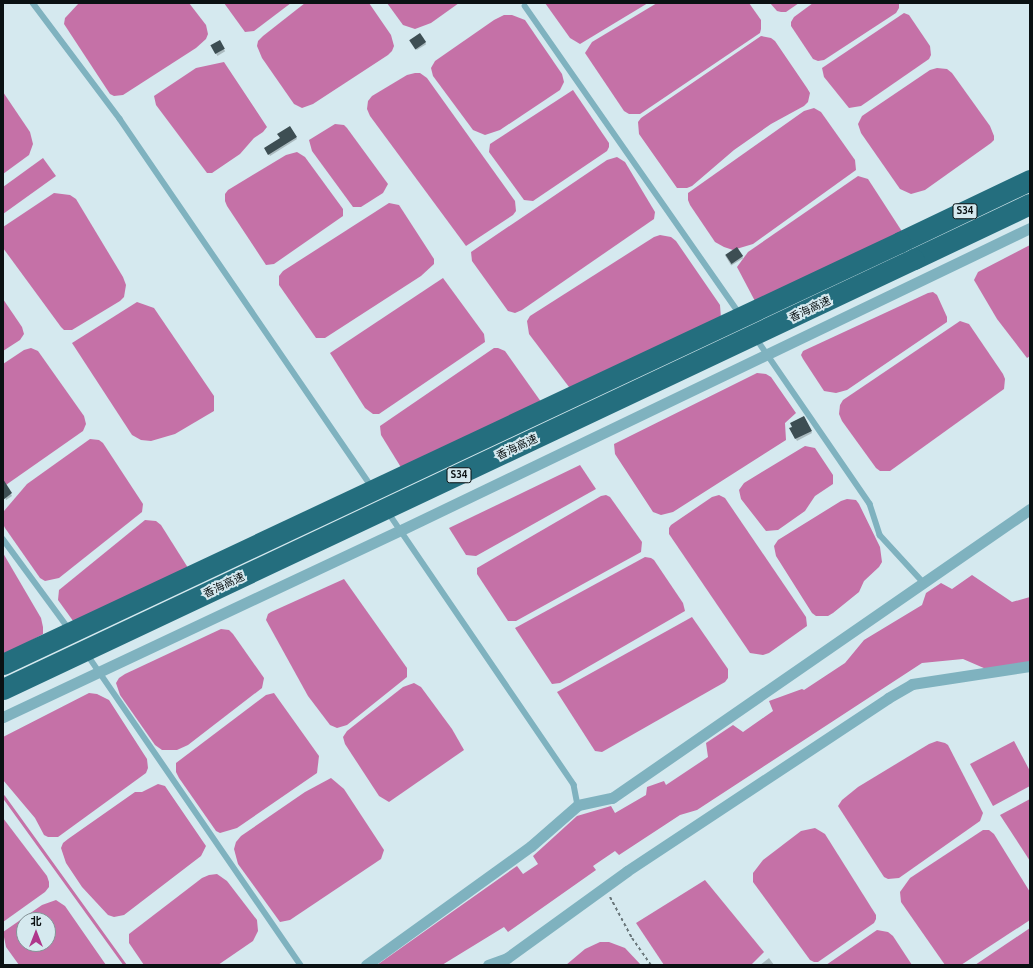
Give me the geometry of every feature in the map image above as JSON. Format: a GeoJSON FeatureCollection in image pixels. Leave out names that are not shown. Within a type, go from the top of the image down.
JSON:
{"type":"FeatureCollection","features":[{"type":"Feature","properties":{"kind":"highway","name":"香海高速"},"geometry":{"type":"LineString","coordinates":[[3,664],[1030,180]]}},
{"type":"Feature","properties":{"kind":"highway","name":"香海高速"},"geometry":{"type":"LineString","coordinates":[[3,689],[1030,204]]}},
{"type":"Feature","properties":{"kind":"street"},"geometry":{"type":"LineString","coordinates":[[3,717],[401,530],[1030,228]]}},
{"type":"Feature","properties":{"kind":"street"},"geometry":{"type":"LineString","coordinates":[[366,965],[531,846],[578,805],[612,798],[1030,509]]}},
{"type":"Feature","properties":{"kind":"street"},"geometry":{"type":"LineString","coordinates":[[488,965],[507,958],[604,887],[888,698],[912,684],[1030,666]]}},
{"type":"Feature","properties":{"kind":"lane"},"geometry":{"type":"LineString","coordinates":[[33,3],[120,119],[377,495]]}},
{"type":"Feature","properties":{"kind":"lane"},"geometry":{"type":"LineString","coordinates":[[525,6],[745,322]]}},
{"type":"Feature","properties":{"kind":"lane"},"geometry":{"type":"LineString","coordinates":[[750,328],[870,504],[880,535],[923,582]]}},
{"type":"Feature","properties":{"kind":"lane"},"geometry":{"type":"LineString","coordinates":[[381,502],[574,785],[578,805]]}},
{"type":"Feature","properties":{"kind":"lane"},"geometry":{"type":"LineString","coordinates":[[3,538],[77,640]]}},
{"type":"Feature","properties":{"kind":"lane"},"geometry":{"type":"LineString","coordinates":[[81,646],[301,965]]}},
{"type":"Feature","properties":{"kind":"path"},"geometry":{"type":"LineString","coordinates":[[604,887],[632,938],[651,965]]}},
{"type":"Feature","properties":{"kind":"shaded area"},"geometry":{"type":"Polygon","coordinates":[[[79,3],[189,3],[206,25],[208,34],[206,39],[196,48],[123,95],[114,96],[110,94],[64,24],[65,18],[79,3]]]}},
{"type":"Feature","properties":{"kind":"shaded area"},"geometry":{"type":"Polygon","coordinates":[[[224,3],[291,3],[254,31],[245,32],[224,3]]]}},
{"type":"Feature","properties":{"kind":"shaded area"},"geometry":{"type":"Polygon","coordinates":[[[305,3],[369,3],[391,35],[394,46],[388,55],[313,104],[302,108],[294,104],[262,58],[257,46],[258,41],[263,36],[305,3]]]}},
{"type":"Feature","properties":{"kind":"shaded area"},"geometry":{"type":"Polygon","coordinates":[[[387,3],[459,3],[431,23],[415,29],[403,25],[387,3]]]}},
{"type":"Feature","properties":{"kind":"shaded area"},"geometry":{"type":"Polygon","coordinates":[[[545,3],[648,3],[580,44],[570,38],[545,3]]]}},
{"type":"Feature","properties":{"kind":"shaded area"},"geometry":{"type":"Polygon","coordinates":[[[657,3],[749,3],[761,20],[760,33],[640,114],[629,114],[624,111],[585,53],[592,42],[657,3]]]}},
{"type":"Feature","properties":{"kind":"shaded area"},"geometry":{"type":"Polygon","coordinates":[[[770,3],[799,3],[786,12],[781,12],[777,11],[770,3]]]}},
{"type":"Feature","properties":{"kind":"shaded area"},"geometry":{"type":"Polygon","coordinates":[[[813,3],[899,3],[899,8],[896,13],[824,60],[818,61],[813,59],[791,26],[791,22],[794,17],[813,3]]]}},
{"type":"Feature","properties":{"kind":"shaded area"},"geometry":{"type":"Polygon","coordinates":[[[904,13],[909,15],[930,46],[931,55],[929,59],[861,106],[849,108],[824,77],[822,68],[904,13]]]}},
{"type":"Feature","properties":{"kind":"shaded area"},"geometry":{"type":"Polygon","coordinates":[[[504,15],[512,15],[525,20],[562,74],[564,82],[560,90],[500,130],[485,135],[473,130],[433,76],[431,68],[435,61],[494,20],[504,15]]]}},
{"type":"Feature","properties":{"kind":"shaded area"},"geometry":{"type":"Polygon","coordinates":[[[761,36],[771,38],[775,41],[810,93],[808,102],[804,106],[771,124],[734,150],[692,186],[687,188],[677,188],[639,134],[638,122],[641,118],[761,36]]]}},
{"type":"Feature","properties":{"kind":"shaded area"},"geometry":{"type":"Polygon","coordinates":[[[224,62],[267,127],[263,132],[254,138],[240,154],[212,173],[207,173],[156,105],[154,96],[196,68],[224,62]]]}},
{"type":"Feature","properties":{"kind":"shaded area"},"geometry":{"type":"Polygon","coordinates":[[[937,68],[947,69],[952,73],[990,126],[994,140],[925,190],[911,194],[900,189],[861,133],[858,124],[862,116],[930,70],[937,68]]]}},
{"type":"Feature","properties":{"kind":"shaded area"},"geometry":{"type":"Polygon","coordinates":[[[420,73],[427,78],[515,201],[516,211],[513,215],[466,246],[370,116],[367,109],[368,101],[372,96],[407,75],[420,73]]]}},
{"type":"Feature","properties":{"kind":"shaded area"},"geometry":{"type":"Polygon","coordinates":[[[573,90],[609,143],[609,147],[607,151],[533,201],[524,200],[489,152],[490,144],[573,90]]]}},
{"type":"Feature","properties":{"kind":"shaded area"},"geometry":{"type":"Polygon","coordinates":[[[3,92],[30,132],[33,144],[29,155],[3,174],[3,92]]]}},
{"type":"Feature","properties":{"kind":"shaded area"},"geometry":{"type":"Polygon","coordinates":[[[814,108],[821,112],[855,160],[856,170],[753,244],[733,250],[715,242],[690,205],[688,193],[804,111],[814,108]]]}},
{"type":"Feature","properties":{"kind":"shaded area"},"geometry":{"type":"Polygon","coordinates":[[[335,124],[344,125],[347,128],[388,184],[383,193],[361,207],[353,207],[312,151],[309,140],[335,124]]]}},
{"type":"Feature","properties":{"kind":"shaded area"},"geometry":{"type":"Polygon","coordinates":[[[297,152],[305,157],[343,209],[343,216],[274,264],[266,265],[227,206],[225,194],[228,190],[286,155],[297,152]]]}},
{"type":"Feature","properties":{"kind":"shaded area"},"geometry":{"type":"Polygon","coordinates":[[[617,157],[625,162],[655,212],[654,219],[522,310],[515,313],[508,311],[472,261],[471,252],[607,160],[617,157]]]}},
{"type":"Feature","properties":{"kind":"shaded area"},"geometry":{"type":"Polygon","coordinates":[[[43,158],[56,176],[3,214],[3,187],[43,158]]]}},
{"type":"Feature","properties":{"kind":"shaded area"},"geometry":{"type":"Polygon","coordinates":[[[858,176],[868,179],[903,233],[756,303],[737,267],[748,252],[858,176]]]}},
{"type":"Feature","properties":{"kind":"shaded area"},"geometry":{"type":"Polygon","coordinates":[[[54,193],[70,195],[76,199],[123,277],[126,285],[124,297],[120,301],[72,330],[64,330],[61,327],[3,248],[3,227],[54,193]]]}},
{"type":"Feature","properties":{"kind":"shaded area"},"geometry":{"type":"Polygon","coordinates":[[[389,203],[399,205],[434,259],[434,264],[421,276],[325,338],[316,338],[279,285],[279,276],[283,271],[389,203]]]}},
{"type":"Feature","properties":{"kind":"shaded area"},"geometry":{"type":"Polygon","coordinates":[[[660,235],[671,237],[676,241],[720,305],[721,318],[572,391],[529,334],[527,321],[530,316],[654,237],[660,235]]]}},
{"type":"Feature","properties":{"kind":"shaded area"},"geometry":{"type":"Polygon","coordinates":[[[1030,245],[1030,356],[1027,358],[997,319],[974,280],[978,272],[1030,245]]]}},
{"type":"Feature","properties":{"kind":"shaded area"},"geometry":{"type":"Polygon","coordinates":[[[443,278],[484,334],[485,342],[379,414],[373,414],[365,408],[330,353],[443,278]]]}},
{"type":"Feature","properties":{"kind":"shaded area"},"geometry":{"type":"Polygon","coordinates":[[[933,292],[937,295],[947,317],[947,322],[847,390],[836,393],[824,391],[803,359],[801,355],[803,351],[933,292]]]}},
{"type":"Feature","properties":{"kind":"shaded area"},"geometry":{"type":"Polygon","coordinates":[[[3,299],[22,327],[24,334],[20,340],[3,351],[3,299]]]}},
{"type":"Feature","properties":{"kind":"shaded area"},"geometry":{"type":"Polygon","coordinates":[[[137,302],[154,308],[214,396],[214,411],[175,434],[151,441],[141,440],[132,435],[72,343],[137,302]]]}},
{"type":"Feature","properties":{"kind":"shaded area"},"geometry":{"type":"Polygon","coordinates":[[[960,321],[969,324],[1003,374],[1005,379],[1004,389],[890,471],[880,471],[876,468],[842,421],[839,414],[840,405],[843,400],[960,321]]]}},
{"type":"Feature","properties":{"kind":"shaded area"},"geometry":{"type":"Polygon","coordinates":[[[31,348],[38,351],[84,416],[86,424],[83,431],[3,487],[3,364],[24,350],[31,348]]]}},
{"type":"Feature","properties":{"kind":"shaded area"},"geometry":{"type":"Polygon","coordinates":[[[494,348],[505,351],[544,406],[402,469],[381,435],[380,426],[494,348]]]}},
{"type":"Feature","properties":{"kind":"shaded area"},"geometry":{"type":"Polygon","coordinates":[[[757,373],[766,374],[771,377],[796,413],[785,423],[786,440],[673,512],[661,515],[653,512],[615,454],[614,444],[757,373]]]}},
{"type":"Feature","properties":{"kind":"shaded area"},"geometry":{"type":"Polygon","coordinates":[[[90,439],[99,440],[103,443],[143,504],[142,512],[59,578],[45,581],[40,578],[5,528],[3,524],[4,511],[27,484],[90,439]]]}},
{"type":"Feature","properties":{"kind":"shaded area"},"geometry":{"type":"Polygon","coordinates":[[[805,446],[815,448],[833,475],[833,484],[815,496],[805,511],[778,530],[766,531],[741,499],[739,490],[744,483],[805,446]]]}},
{"type":"Feature","properties":{"kind":"shaded area"},"geometry":{"type":"Polygon","coordinates":[[[580,465],[596,489],[476,556],[466,555],[449,528],[580,465]]]}},
{"type":"Feature","properties":{"kind":"shaded area"},"geometry":{"type":"Polygon","coordinates":[[[606,495],[610,497],[642,542],[641,552],[516,621],[508,621],[477,574],[477,568],[601,496],[606,495]]]}},
{"type":"Feature","properties":{"kind":"shaded area"},"geometry":{"type":"Polygon","coordinates":[[[719,495],[725,498],[806,617],[807,626],[769,653],[763,655],[750,653],[669,534],[669,528],[671,525],[712,497],[719,495]]]}},
{"type":"Feature","properties":{"kind":"shaded area"},"geometry":{"type":"Polygon","coordinates":[[[847,499],[856,500],[859,504],[880,547],[882,562],[879,567],[864,581],[859,592],[828,616],[816,616],[812,613],[776,556],[774,546],[778,540],[841,501],[847,499]]]}},
{"type":"Feature","properties":{"kind":"shaded area"},"geometry":{"type":"Polygon","coordinates":[[[145,520],[156,521],[161,525],[190,571],[76,625],[58,600],[59,590],[145,520]]]}},
{"type":"Feature","properties":{"kind":"shaded area"},"geometry":{"type":"Polygon","coordinates":[[[3,553],[41,618],[43,634],[3,656],[3,553]]]}},
{"type":"Feature","properties":{"kind":"shaded area"},"geometry":{"type":"Polygon","coordinates":[[[645,557],[654,560],[683,603],[685,611],[560,683],[552,684],[515,628],[645,557]]]}},
{"type":"Feature","properties":{"kind":"shaded area"},"geometry":{"type":"Polygon","coordinates":[[[972,575],[1012,602],[1030,597],[1030,667],[993,672],[963,659],[922,663],[697,810],[680,815],[619,855],[615,851],[593,866],[596,870],[508,932],[504,927],[442,965],[377,965],[517,866],[523,874],[538,864],[533,856],[577,816],[611,806],[615,813],[646,795],[647,787],[664,781],[666,785],[708,757],[706,743],[733,725],[743,732],[773,711],[769,701],[802,689],[804,690],[845,663],[864,640],[922,605],[926,593],[941,583],[952,589],[972,575]]]}},
{"type":"Feature","properties":{"kind":"shaded area"},"geometry":{"type":"Polygon","coordinates":[[[344,579],[407,668],[407,677],[347,725],[337,728],[330,725],[308,696],[266,620],[268,614],[271,612],[344,579]]]}},
{"type":"Feature","properties":{"kind":"shaded area"},"geometry":{"type":"Polygon","coordinates":[[[692,617],[728,669],[728,678],[725,682],[602,752],[595,751],[557,692],[692,617]]]}},
{"type":"Feature","properties":{"kind":"shaded area"},"geometry":{"type":"Polygon","coordinates":[[[221,629],[229,630],[233,634],[264,678],[262,688],[188,745],[177,750],[162,750],[155,745],[120,695],[116,683],[119,678],[125,674],[221,629]]]}},
{"type":"Feature","properties":{"kind":"shaded area"},"geometry":{"type":"Polygon","coordinates":[[[414,683],[421,687],[452,729],[464,750],[389,802],[379,796],[345,744],[343,737],[347,731],[403,687],[414,683]]]}},
{"type":"Feature","properties":{"kind":"shaded area"},"geometry":{"type":"Polygon","coordinates":[[[89,693],[97,694],[109,700],[147,759],[148,768],[146,773],[58,837],[48,837],[44,835],[35,818],[3,780],[3,737],[89,693]]]}},
{"type":"Feature","properties":{"kind":"shaded area"},"geometry":{"type":"Polygon","coordinates":[[[274,693],[319,756],[317,773],[237,828],[220,833],[216,831],[179,778],[176,772],[176,763],[266,695],[274,693]]]}},
{"type":"Feature","properties":{"kind":"shaded area"},"geometry":{"type":"Polygon","coordinates":[[[937,741],[948,745],[983,813],[980,821],[899,878],[888,879],[884,877],[838,806],[842,800],[858,787],[929,744],[937,741]]]}},
{"type":"Feature","properties":{"kind":"shaded area"},"geometry":{"type":"Polygon","coordinates":[[[1014,741],[1030,771],[1030,786],[993,806],[970,764],[1014,741]]]}},
{"type":"Feature","properties":{"kind":"shaded area"},"geometry":{"type":"Polygon","coordinates":[[[331,778],[344,789],[384,850],[381,859],[290,920],[280,922],[238,864],[234,849],[236,842],[241,836],[305,792],[331,778]]]}},
{"type":"Feature","properties":{"kind":"shaded area"},"geometry":{"type":"Polygon","coordinates":[[[158,784],[165,786],[206,846],[201,856],[124,915],[114,917],[108,915],[82,887],[66,863],[61,848],[63,843],[68,839],[135,792],[142,792],[158,784]]]}},
{"type":"Feature","properties":{"kind":"shaded area"},"geometry":{"type":"Polygon","coordinates":[[[1030,799],[1030,861],[1000,815],[1030,799]]]}},
{"type":"Feature","properties":{"kind":"shaded area"},"geometry":{"type":"Polygon","coordinates":[[[3,818],[47,876],[49,887],[45,892],[3,922],[3,818]]]}},
{"type":"Feature","properties":{"kind":"shaded area"},"geometry":{"type":"Polygon","coordinates":[[[815,828],[825,834],[876,915],[874,923],[818,962],[810,960],[753,882],[753,873],[763,860],[801,831],[815,828]]]}},
{"type":"Feature","properties":{"kind":"shaded area"},"geometry":{"type":"Polygon","coordinates":[[[983,830],[989,830],[994,834],[1030,892],[1030,920],[961,965],[945,965],[901,902],[900,892],[910,878],[983,830]]]}},
{"type":"Feature","properties":{"kind":"shaded area"},"geometry":{"type":"Polygon","coordinates":[[[217,874],[227,881],[257,920],[258,931],[253,941],[218,965],[144,965],[129,943],[129,934],[202,878],[217,874]]]}},
{"type":"Feature","properties":{"kind":"shaded area"},"geometry":{"type":"Polygon","coordinates":[[[705,880],[764,952],[751,965],[664,965],[636,923],[705,880]]]}},
{"type":"Feature","properties":{"kind":"shaded area"},"geometry":{"type":"Polygon","coordinates":[[[56,900],[65,906],[106,965],[19,965],[6,947],[3,932],[16,923],[16,952],[56,952],[56,912],[32,912],[42,905],[56,900]]]}},
{"type":"Feature","properties":{"kind":"shaded area"},"geometry":{"type":"Polygon","coordinates":[[[1030,928],[1030,965],[975,965],[1030,928]]]}},
{"type":"Feature","properties":{"kind":"shaded area"},"geometry":{"type":"Polygon","coordinates":[[[877,930],[888,932],[893,936],[912,965],[826,965],[877,930]]]}},
{"type":"Feature","properties":{"kind":"shaded area"},"geometry":{"type":"Polygon","coordinates":[[[600,942],[609,942],[625,948],[641,965],[566,965],[585,949],[600,942]]]}},
{"type":"Feature","properties":{"kind":"building"},"geometry":{"type":"Polygon","coordinates":[[[420,33],[426,42],[415,49],[409,40],[420,33]]]}},
{"type":"Feature","properties":{"kind":"building"},"geometry":{"type":"Polygon","coordinates":[[[220,40],[225,49],[215,54],[210,45],[220,40]]]}},
{"type":"Feature","properties":{"kind":"building"},"geometry":{"type":"Polygon","coordinates":[[[290,126],[297,137],[268,155],[264,148],[280,138],[277,134],[290,126]]]}},
{"type":"Feature","properties":{"kind":"building"},"geometry":{"type":"Polygon","coordinates":[[[737,247],[743,256],[732,264],[725,255],[737,247]]]}},
{"type":"Feature","properties":{"kind":"building"},"geometry":{"type":"Polygon","coordinates":[[[804,416],[812,431],[795,439],[789,428],[792,427],[790,423],[804,416]]]}},
{"type":"Feature","properties":{"kind":"building"},"geometry":{"type":"Polygon","coordinates":[[[3,479],[12,493],[3,500],[3,479]]]}},
{"type":"Feature","properties":{"kind":"waterway"},"geometry":{"type":"LineString","coordinates":[[3,796],[125,965]]}}]}
